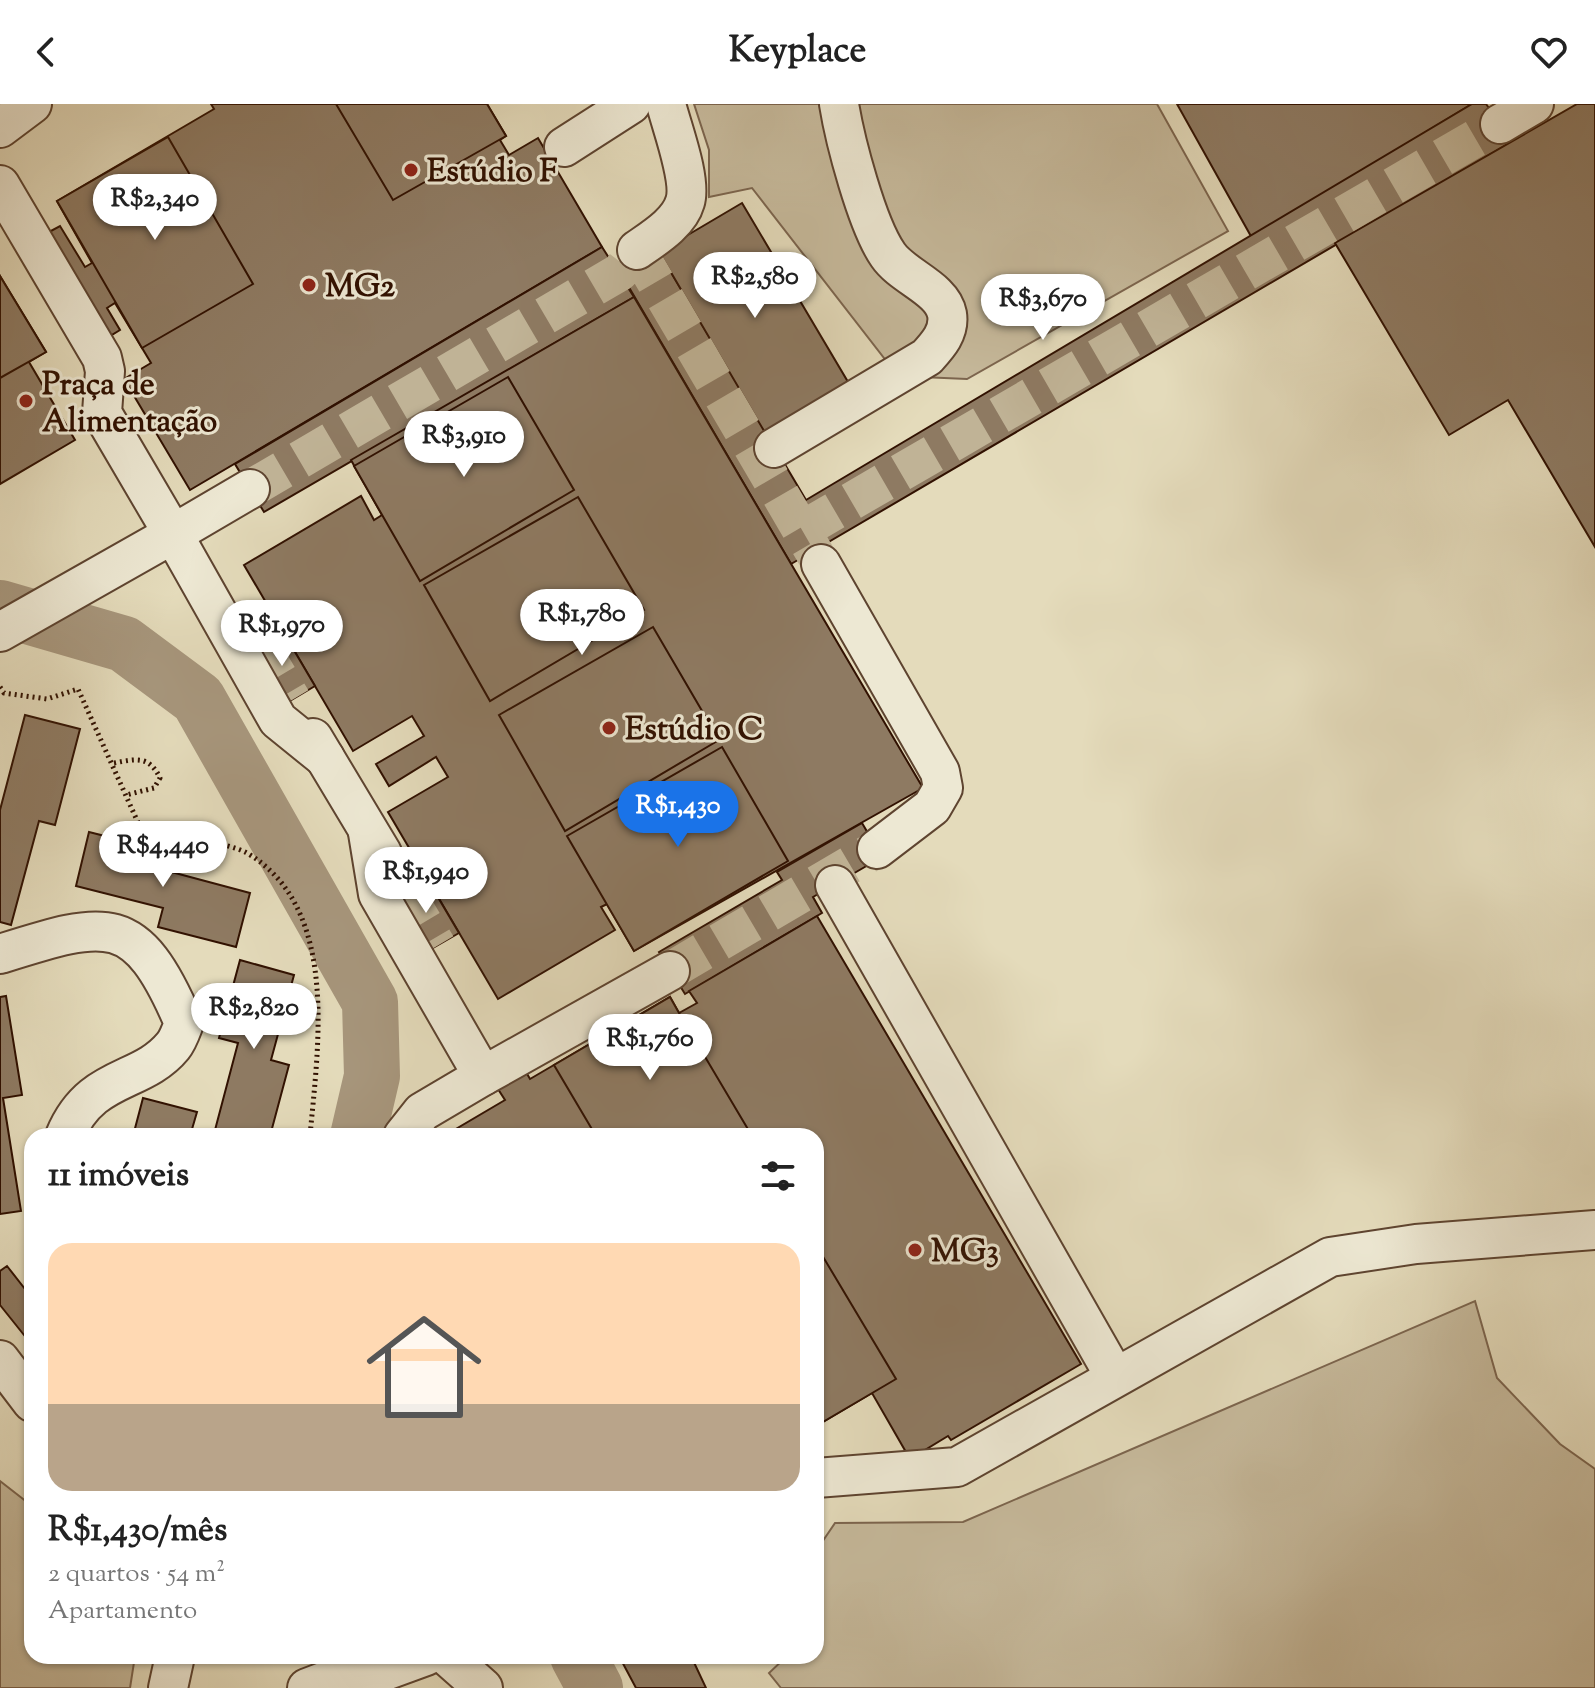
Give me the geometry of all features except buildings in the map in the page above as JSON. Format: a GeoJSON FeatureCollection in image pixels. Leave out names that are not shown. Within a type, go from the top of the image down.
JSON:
{"type":"FeatureCollection","features":[{"type":"Feature","properties":{"kind":"street"},"geometry":{"type":"LineString","coordinates":[[0,128],[32,104]]}},
{"type":"Feature","properties":{"kind":"street"},"geometry":{"type":"LineString","coordinates":[[564,147],[631,104]]}},
{"type":"Feature","properties":{"kind":"street"},"geometry":{"type":"LineString","coordinates":[[637,250],[669,226],[685,202],[685,177],[666,104]]}},
{"type":"Feature","properties":{"kind":"street"},"geometry":{"type":"LineString","coordinates":[[774,448],[927,357],[938,346],[947,329],[947,313],[939,297],[904,273],[889,257],[876,234],[839,104]]}},
{"type":"Feature","properties":{"kind":"street"},"geometry":{"type":"LineString","coordinates":[[1500,124],[1534,104]]}},
{"type":"Feature","properties":{"kind":"street"},"geometry":{"type":"LineString","coordinates":[[0,185],[102,358],[105,371],[102,413],[278,720],[325,758]]}},
{"type":"Feature","properties":{"kind":"street"},"geometry":{"type":"LineString","coordinates":[[0,632],[250,489]]}},
{"type":"Feature","properties":{"kind":"street"},"geometry":{"type":"LineString","coordinates":[[821,564],[940,772],[943,788],[932,807],[877,849]]}},
{"type":"Feature","properties":{"kind":"street"},"geometry":{"type":"LineString","coordinates":[[217,613],[236,621],[259,644]]}},
{"type":"Feature","properties":{"kind":"street"},"geometry":{"type":"LineString","coordinates":[[292,700],[404,890]]}},
{"type":"Feature","properties":{"kind":"street"},"geometry":{"type":"LineString","coordinates":[[368,833],[378,894],[483,1076]]}},
{"type":"Feature","properties":{"kind":"street"},"geometry":{"type":"LineString","coordinates":[[835,885],[1114,1375]]}},
{"type":"Feature","properties":{"kind":"street"},"geometry":{"type":"LineString","coordinates":[[0,954],[91,930],[117,934],[140,944],[163,974],[184,1023],[174,1045],[160,1057],[100,1089],[68,1128]]}},
{"type":"Feature","properties":{"kind":"street"},"geometry":{"type":"LineString","coordinates":[[437,946],[449,969],[442,1006]]}},
{"type":"Feature","properties":{"kind":"street"},"geometry":{"type":"LineString","coordinates":[[409,1128],[422,1112],[670,971]]}},
{"type":"Feature","properties":{"kind":"street"},"geometry":{"type":"LineString","coordinates":[[824,1477],[957,1467],[1114,1375],[1330,1257],[1416,1244],[1595,1230]]}},
{"type":"Feature","properties":{"kind":"street"},"geometry":{"type":"LineString","coordinates":[[0,1360],[24,1392]]}},
{"type":"Feature","properties":{"kind":"street"},"geometry":{"type":"LineString","coordinates":[[168,1688],[173,1664]]}},
{"type":"Feature","properties":{"kind":"street"},"geometry":{"type":"LineString","coordinates":[[321,1685],[371,1676],[404,1664]]}},
{"type":"Feature","properties":{"kind":"street"},"geometry":{"type":"LineString","coordinates":[[456,1664],[483,1688]]}},
{"type":"Feature","properties":{"kind":"path"},"geometry":{"type":"LineString","coordinates":[[0,687],[4,693],[47,699],[78,689],[114,763],[140,827],[246,852],[285,887],[316,957],[320,1024],[311,1128]]}},
{"type":"Feature","properties":{"kind":"path"},"geometry":{"type":"LineString","coordinates":[[114,763],[143,759],[151,762],[160,778],[154,788],[126,795]]}},
{"type":"Feature","properties":{"kind":"shaded area"},"geometry":{"type":"Polygon","coordinates":[[[694,104],[1157,104],[1228,231],[967,379],[898,376],[752,188],[709,197],[709,150],[694,104]]]}},
{"type":"Feature","properties":{"kind":"shaded area"},"geometry":{"type":"Polygon","coordinates":[[[1475,1301],[1497,1378],[1560,1444],[1595,1469],[1595,1688],[781,1688],[769,1673],[779,1664],[824,1664],[824,1539],[835,1523],[963,1522],[1475,1301]]]}},
{"type":"Feature","properties":{"kind":"shaded area"},"geometry":{"type":"Polygon","coordinates":[[[0,1481],[24,1500],[24,1664],[134,1664],[130,1688],[0,1688],[0,1481]]]}},
{"type":"Feature","properties":{"kind":"waterway"},"geometry":{"type":"LineString","coordinates":[[0,608],[124,644],[198,699],[370,1002],[372,1076],[360,1128]]}},
{"type":"Feature","properties":{"kind":"waterway"},"geometry":{"type":"LineString","coordinates":[[582,1664],[595,1688]]}},
{"type":"Feature","properties":{"kind":"tunnel"},"geometry":{"type":"LineString","coordinates":[[802,530],[1500,124]]}},
{"type":"Feature","properties":{"kind":"tunnel"},"geometry":{"type":"LineString","coordinates":[[250,489],[620,272],[637,250],[821,564]]}},
{"type":"Feature","properties":{"kind":"tunnel"},"geometry":{"type":"LineString","coordinates":[[259,644],[292,700]]}},
{"type":"Feature","properties":{"kind":"tunnel"},"geometry":{"type":"LineString","coordinates":[[670,971],[877,849]]}},
{"type":"Feature","properties":{"kind":"tunnel"},"geometry":{"type":"LineString","coordinates":[[404,890],[437,946]]}},
{"type":"Feature","properties":{"kind":"place","name":"Estúdio F"},"geometry":{"type":"Point","coordinates":[411,170]}},
{"type":"Feature","properties":{"kind":"place","name":"MG2"},"geometry":{"type":"Point","coordinates":[309,285]}},
{"type":"Feature","properties":{"kind":"place","name":"Praça de Alimentação"},"geometry":{"type":"Point","coordinates":[26,401]}},
{"type":"Feature","properties":{"kind":"place","name":"Estúdio C"},"geometry":{"type":"Point","coordinates":[609,728]}},
{"type":"Feature","properties":{"kind":"place","name":"MG3"},"geometry":{"type":"Point","coordinates":[915,1250]}}]}
